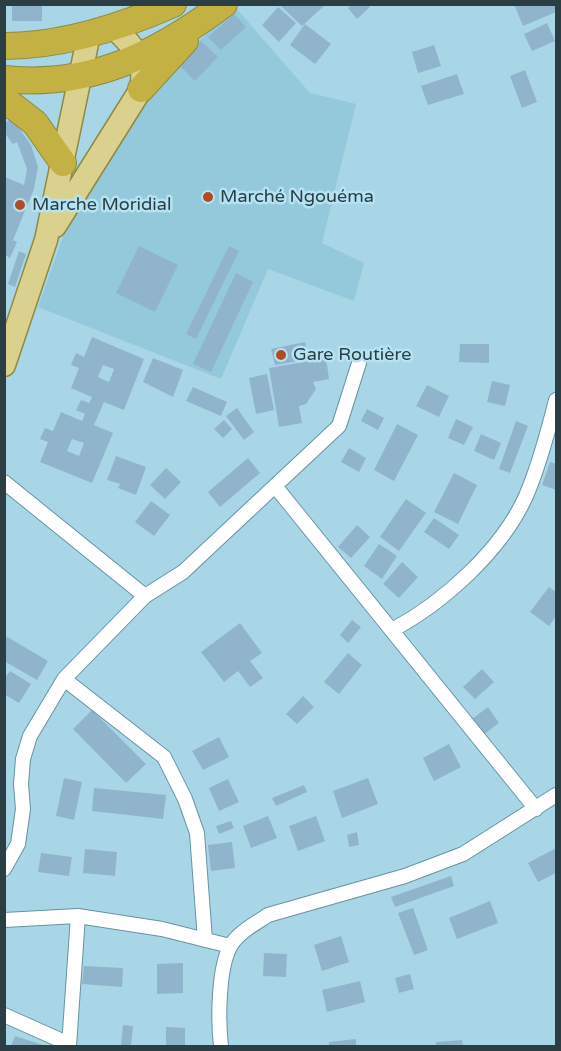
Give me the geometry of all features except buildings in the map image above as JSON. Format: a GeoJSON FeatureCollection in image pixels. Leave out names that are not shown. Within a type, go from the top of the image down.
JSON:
{"type":"FeatureCollection","features":[{"type":"Feature","properties":{"kind":"highway"},"geometry":{"type":"LineString","coordinates":[[4,46],[24,46],[101,30],[173,4]]}},
{"type":"Feature","properties":{"kind":"highway"},"geometry":{"type":"LineString","coordinates":[[4,79],[95,74],[165,45],[196,26],[224,4]]}},
{"type":"Feature","properties":{"kind":"highway"},"geometry":{"type":"LineString","coordinates":[[141,89],[176,54],[196,26]]}},
{"type":"Feature","properties":{"kind":"highway"},"geometry":{"type":"LineString","coordinates":[[4,99],[35,123],[63,164]]}},
{"type":"Feature","properties":{"kind":"main road"},"geometry":{"type":"LineString","coordinates":[[4,364],[46,240],[79,75],[101,30],[128,40],[139,57],[144,72],[141,89],[46,240]]}},
{"type":"Feature","properties":{"kind":"street"},"geometry":{"type":"LineString","coordinates":[[4,869],[18,844],[23,809],[22,759],[30,736],[64,679],[145,596],[183,572],[339,426],[359,363]]}},
{"type":"Feature","properties":{"kind":"street"},"geometry":{"type":"LineString","coordinates":[[392,630],[434,605],[467,574],[501,536],[525,497],[556,400]]}},
{"type":"Feature","properties":{"kind":"street"},"geometry":{"type":"LineString","coordinates":[[4,482],[145,596]]}},
{"type":"Feature","properties":{"kind":"street"},"geometry":{"type":"LineString","coordinates":[[275,486],[536,809]]}},
{"type":"Feature","properties":{"kind":"street"},"geometry":{"type":"LineString","coordinates":[[64,679],[164,757],[185,799],[197,833],[205,940]]}},
{"type":"Feature","properties":{"kind":"street"},"geometry":{"type":"LineString","coordinates":[[222,1047],[222,976],[230,946],[237,938],[268,915],[405,876],[463,854],[556,795]]}},
{"type":"Feature","properties":{"kind":"street"},"geometry":{"type":"LineString","coordinates":[[4,920],[78,916],[162,929],[230,946]]}},
{"type":"Feature","properties":{"kind":"street"},"geometry":{"type":"LineString","coordinates":[[4,1015],[69,1045],[78,916]]}},
{"type":"Feature","properties":{"kind":"shaded area","name":"Marché Ngouéma"},"geometry":{"type":"Polygon","coordinates":[[[235,7],[310,93],[356,104],[322,243],[364,263],[354,301],[268,269],[221,379],[38,307],[66,228],[162,76],[235,7]]]}},
{"type":"Feature","properties":{"kind":"place","name":"Marché Ngouéma"},"geometry":{"type":"Point","coordinates":[208,197]}},
{"type":"Feature","properties":{"kind":"place","name":"Marche Moridial"},"geometry":{"type":"Point","coordinates":[20,205]}},
{"type":"Feature","properties":{"kind":"place","name":"Gare Routière"},"geometry":{"type":"Point","coordinates":[281,355]}}]}
